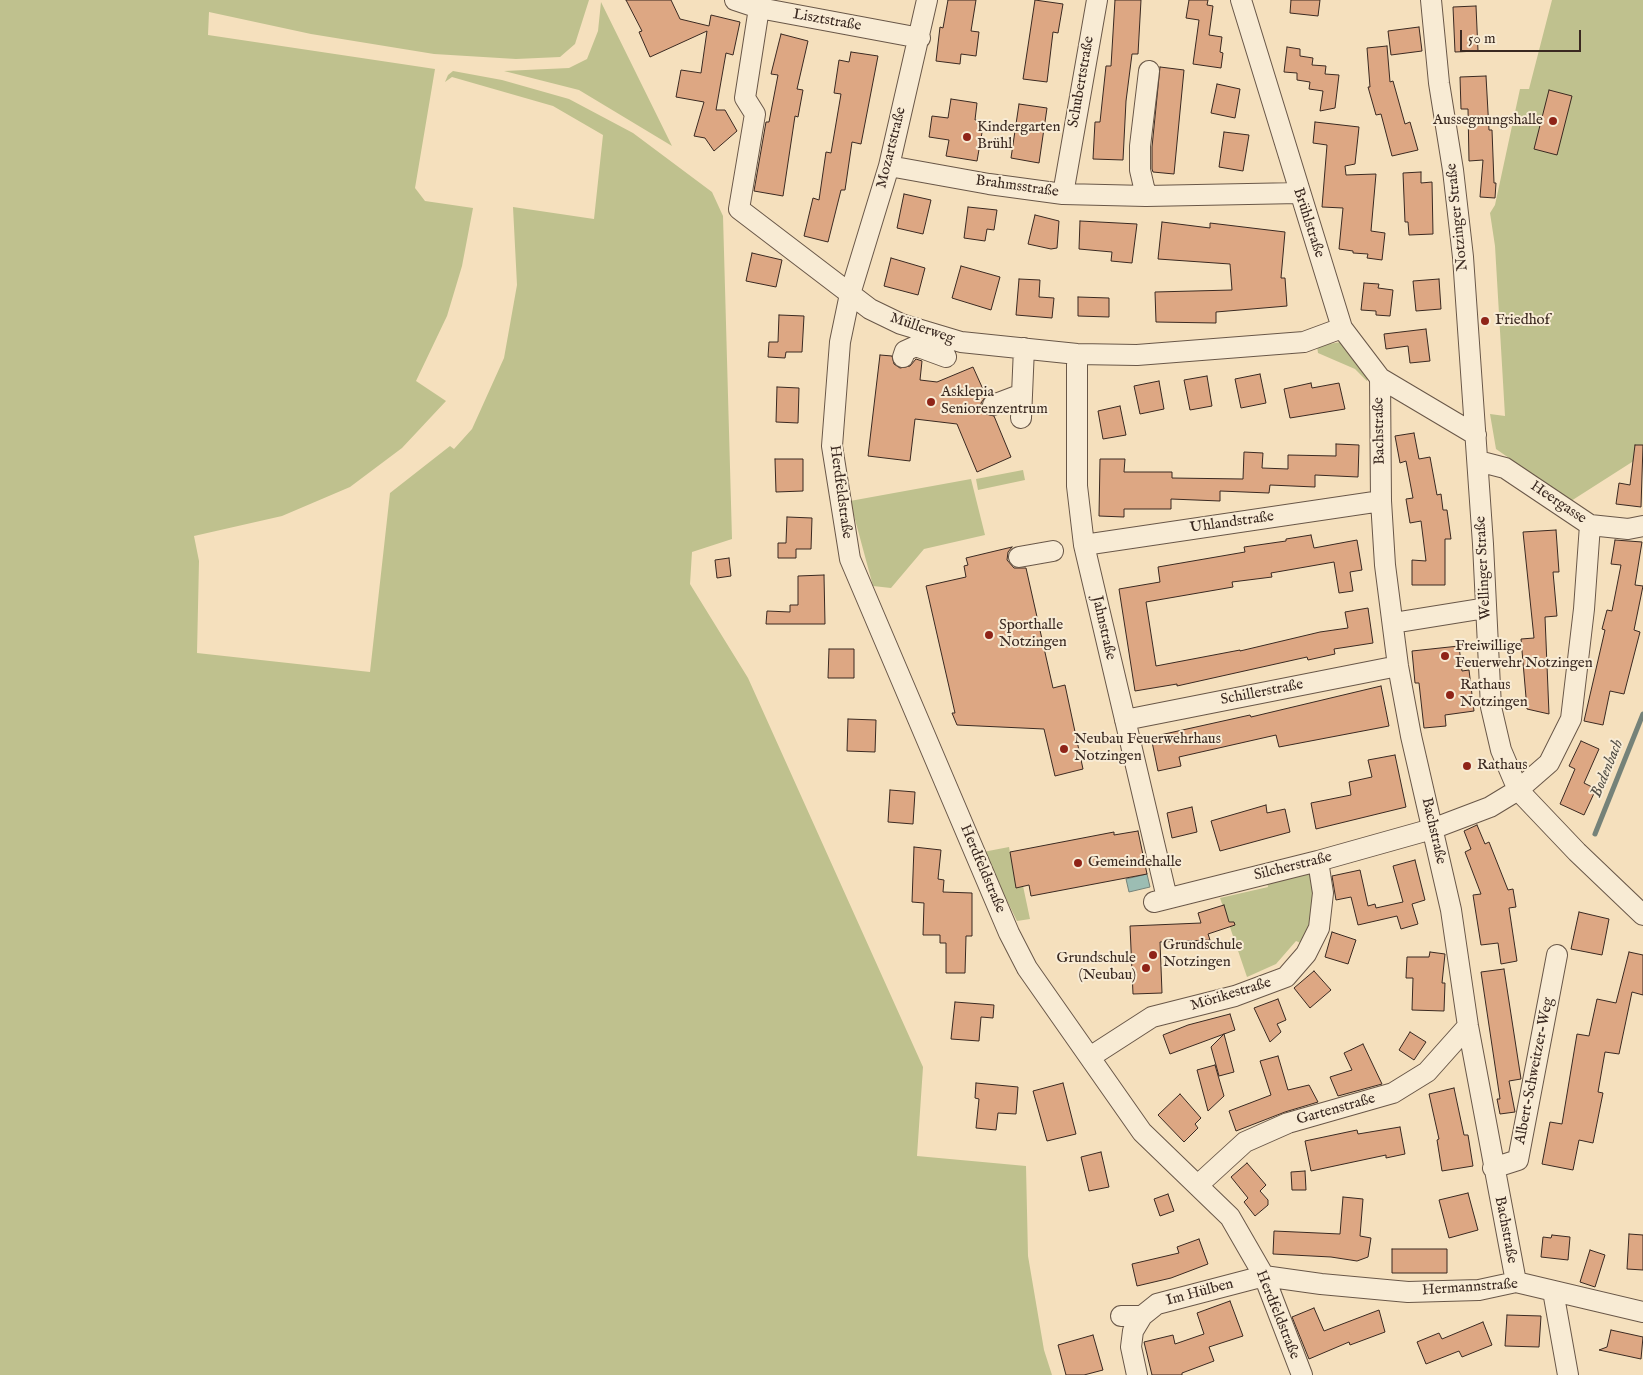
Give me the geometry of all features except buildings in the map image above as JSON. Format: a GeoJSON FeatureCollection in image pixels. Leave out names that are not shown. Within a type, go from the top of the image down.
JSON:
{"type":"FeatureCollection","features":[{"type":"Feature","properties":{"kind":"street","name":"Lisztstraße"},"geometry":{"type":"LineString","coordinates":[[735,0],[758,8],[920,38]]}},
{"type":"Feature","properties":{"kind":"street","name":"Mozartstraße"},"geometry":{"type":"LineString","coordinates":[[850,294],[889,166],[920,38],[927,0]]}},
{"type":"Feature","properties":{"kind":"street","name":"Schubertstraße"},"geometry":{"type":"LineString","coordinates":[[1063,194],[1096,0]]}},
{"type":"Feature","properties":{"kind":"street","name":"Brühlstraße"},"geometry":{"type":"LineString","coordinates":[[1240,0],[1342,328],[1380,378],[1476,435]]}},
{"type":"Feature","properties":{"kind":"street","name":"Notzinger Straße"},"geometry":{"type":"LineString","coordinates":[[1431,0],[1463,257],[1476,435]]}},
{"type":"Feature","properties":{"kind":"street","name":"Müllerweg"},"geometry":{"type":"LineString","coordinates":[[758,8],[745,98],[755,114],[739,209],[870,309],[901,324],[946,356],[961,342],[1077,354],[1137,355],[1304,342],[1342,328]]}},
{"type":"Feature","properties":{"kind":"street"},"geometry":{"type":"LineString","coordinates":[[1146,196],[1140,170],[1140,146],[1149,71]]}},
{"type":"Feature","properties":{"kind":"street","name":"Brahmsstraße"},"geometry":{"type":"LineString","coordinates":[[889,166],[998,186],[1063,194],[1146,196],[1299,193]]}},
{"type":"Feature","properties":{"kind":"street","name":"Herdfeldstraße"},"geometry":{"type":"LineString","coordinates":[[850,294],[840,342],[832,446],[850,559],[1014,932],[1027,968],[1142,1132],[1230,1217],[1264,1276],[1302,1375]]}},
{"type":"Feature","properties":{"kind":"street"},"geometry":{"type":"LineString","coordinates":[[903,357],[906,351],[916,346],[946,356]]}},
{"type":"Feature","properties":{"kind":"street"},"geometry":{"type":"LineString","coordinates":[[1021,418],[1024,348]]}},
{"type":"Feature","properties":{"kind":"street","name":"Jahnstraße"},"geometry":{"type":"LineString","coordinates":[[1077,354],[1077,486],[1084,545],[1125,720],[1161,900]]}},
{"type":"Feature","properties":{"kind":"street","name":"Bachstraße"},"geometry":{"type":"LineString","coordinates":[[1380,378],[1381,501],[1398,666],[1451,910],[1468,1026],[1478,1072],[1493,1168],[1516,1282]]}},
{"type":"Feature","properties":{"kind":"street"},"geometry":{"type":"LineString","coordinates":[[993,406],[1022,394]]}},
{"type":"Feature","properties":{"kind":"street","name":"Brühlstraße"},"geometry":{"type":"LineString","coordinates":[[1431,410],[1474,414]]}},
{"type":"Feature","properties":{"kind":"street","name":"Wellinger Straße"},"geometry":{"type":"LineString","coordinates":[[1476,435],[1490,706],[1500,750],[1518,790],[1577,852],[1643,915]]}},
{"type":"Feature","properties":{"kind":"street","name":"Heergasse"},"geometry":{"type":"LineString","coordinates":[[1478,461],[1505,468],[1590,525],[1628,529],[1643,526]]}},
{"type":"Feature","properties":{"kind":"street","name":"Uhlandstraße"},"geometry":{"type":"LineString","coordinates":[[1084,545],[1381,501]]}},
{"type":"Feature","properties":{"kind":"street","name":"Silcherstraße"},"geometry":{"type":"LineString","coordinates":[[1161,900],[1318,861],[1432,829],[1490,807],[1518,790],[1549,763],[1570,719],[1584,609],[1590,525]]}},
{"type":"Feature","properties":{"kind":"street"},"geometry":{"type":"LineString","coordinates":[[1019,557],[1053,550]]}},
{"type":"Feature","properties":{"kind":"street"},"geometry":{"type":"LineString","coordinates":[[1393,623],[1486,608]]}},
{"type":"Feature","properties":{"kind":"street","name":"Schillerstraße"},"geometry":{"type":"LineString","coordinates":[[1125,720],[1398,666]]}},
{"type":"Feature","properties":{"kind":"street","name":"Mörikestraße"},"geometry":{"type":"LineString","coordinates":[[1090,1057],[1152,1018],[1235,996],[1286,977],[1306,954],[1319,928],[1323,893],[1318,861]]}},
{"type":"Feature","properties":{"kind":"street","name":"Albert-Schweitzer-Weg"},"geometry":{"type":"LineString","coordinates":[[1493,1168],[1518,1160],[1557,955]]}},
{"type":"Feature","properties":{"kind":"street","name":"Gartenstraße"},"geometry":{"type":"LineString","coordinates":[[1198,1185],[1245,1142],[1288,1123],[1394,1093],[1427,1072],[1468,1026]]}},
{"type":"Feature","properties":{"kind":"street","name":"Hermannstraße"},"geometry":{"type":"LineString","coordinates":[[1264,1276],[1408,1292],[1479,1290],[1516,1282],[1643,1312]]}},
{"type":"Feature","properties":{"kind":"street","name":"Im Hülben"},"geometry":{"type":"LineString","coordinates":[[1142,1316],[1157,1304],[1264,1276]]}},
{"type":"Feature","properties":{"kind":"street"},"geometry":{"type":"LineString","coordinates":[[1553,1291],[1568,1375]]}},
{"type":"Feature","properties":{"kind":"street"},"geometry":{"type":"LineString","coordinates":[[1120,1316],[1142,1316],[1133,1332],[1131,1347],[1138,1375]]}},
{"type":"Feature","properties":{"kind":"green space"},"geometry":{"type":"Polygon","coordinates":[[[0,0],[589,0],[575,44],[560,57],[516,59],[434,54],[311,34],[209,12],[208,35],[435,69],[415,188],[425,201],[473,208],[462,266],[447,316],[416,381],[446,401],[402,448],[350,487],[282,516],[194,536],[199,561],[197,653],[370,672],[390,493],[450,446],[454,449],[472,429],[504,358],[517,285],[513,207],[594,219],[603,135],[553,106],[452,77],[445,82],[448,75],[453,71],[502,80],[569,99],[633,133],[712,192],[723,216],[732,539],[692,552],[690,584],[748,678],[923,1067],[917,1156],[1026,1166],[1028,1256],[1044,1350],[1052,1375],[0,1375],[0,0]]]}},
{"type":"Feature","properties":{"kind":"green space"},"geometry":{"type":"Polygon","coordinates":[[[1552,0],[1643,0],[1643,455],[1571,501],[1496,449],[1490,414],[1505,416],[1495,246],[1490,213],[1495,205],[1520,89],[1529,89],[1552,0]]]}},
{"type":"Feature","properties":{"kind":"green space"},"geometry":{"type":"Polygon","coordinates":[[[601,2],[672,146],[579,90],[504,71],[569,68],[587,59],[598,31],[601,2]]]}},
{"type":"Feature","properties":{"kind":"green space"},"geometry":{"type":"Polygon","coordinates":[[[1341,342],[1368,375],[1367,381],[1355,369],[1318,353],[1317,346],[1341,342]]]}},
{"type":"Feature","properties":{"kind":"green space"},"geometry":{"type":"Polygon","coordinates":[[[1023,470],[1025,480],[978,490],[976,479],[1023,470]]]}},
{"type":"Feature","properties":{"kind":"green space"},"geometry":{"type":"Polygon","coordinates":[[[971,479],[985,535],[924,549],[891,588],[873,586],[850,501],[971,479]]]}},
{"type":"Feature","properties":{"kind":"green space"},"geometry":{"type":"Polygon","coordinates":[[[1009,847],[1016,887],[1023,886],[1030,919],[1017,921],[983,852],[1009,847]]]}},
{"type":"Feature","properties":{"kind":"green space"},"geometry":{"type":"Polygon","coordinates":[[[1318,861],[1310,947],[1296,941],[1276,964],[1247,977],[1220,898],[1268,887],[1266,874],[1318,861]]]}},
{"type":"Feature","properties":{"kind":"water"},"geometry":{"type":"Polygon","coordinates":[[[1147,874],[1150,887],[1129,892],[1126,879],[1147,874]]]}},
{"type":"Feature","properties":{"kind":"waterway","name":"Bodenbach"},"geometry":{"type":"LineString","coordinates":[[1595,834],[1643,714]]}},
{"type":"Feature","properties":{"kind":"place","name":"Aussegnungshalle"},"geometry":{"type":"Point","coordinates":[1553,121]}},
{"type":"Feature","properties":{"kind":"place","name":"Kindergarten Brühl"},"geometry":{"type":"Point","coordinates":[967,137]}},
{"type":"Feature","properties":{"kind":"place","name":"Friedhof"},"geometry":{"type":"Point","coordinates":[1485,321]}},
{"type":"Feature","properties":{"kind":"place","name":"Asklepia Seniorenzentrum"},"geometry":{"type":"Point","coordinates":[931,402]}},
{"type":"Feature","properties":{"kind":"place","name":"Sporthalle Notzingen"},"geometry":{"type":"Point","coordinates":[989,635]}},
{"type":"Feature","properties":{"kind":"place","name":"Freiwillige Feuerwehr Notzingen"},"geometry":{"type":"Point","coordinates":[1445,656]}},
{"type":"Feature","properties":{"kind":"place","name":"Rathaus Notzingen"},"geometry":{"type":"Point","coordinates":[1450,695]}},
{"type":"Feature","properties":{"kind":"place","name":"Neubau Feuerwehrhaus Notzingen"},"geometry":{"type":"Point","coordinates":[1064,749]}},
{"type":"Feature","properties":{"kind":"place","name":"Rathaus"},"geometry":{"type":"Point","coordinates":[1467,766]}},
{"type":"Feature","properties":{"kind":"place","name":"Gemeindehalle"},"geometry":{"type":"Point","coordinates":[1078,863]}},
{"type":"Feature","properties":{"kind":"place","name":"Grundschule Notzingen"},"geometry":{"type":"Point","coordinates":[1153,955]}},
{"type":"Feature","properties":{"kind":"place","name":"Grundschule (Neubau)"},"geometry":{"type":"Point","coordinates":[1146,968]}}]}
